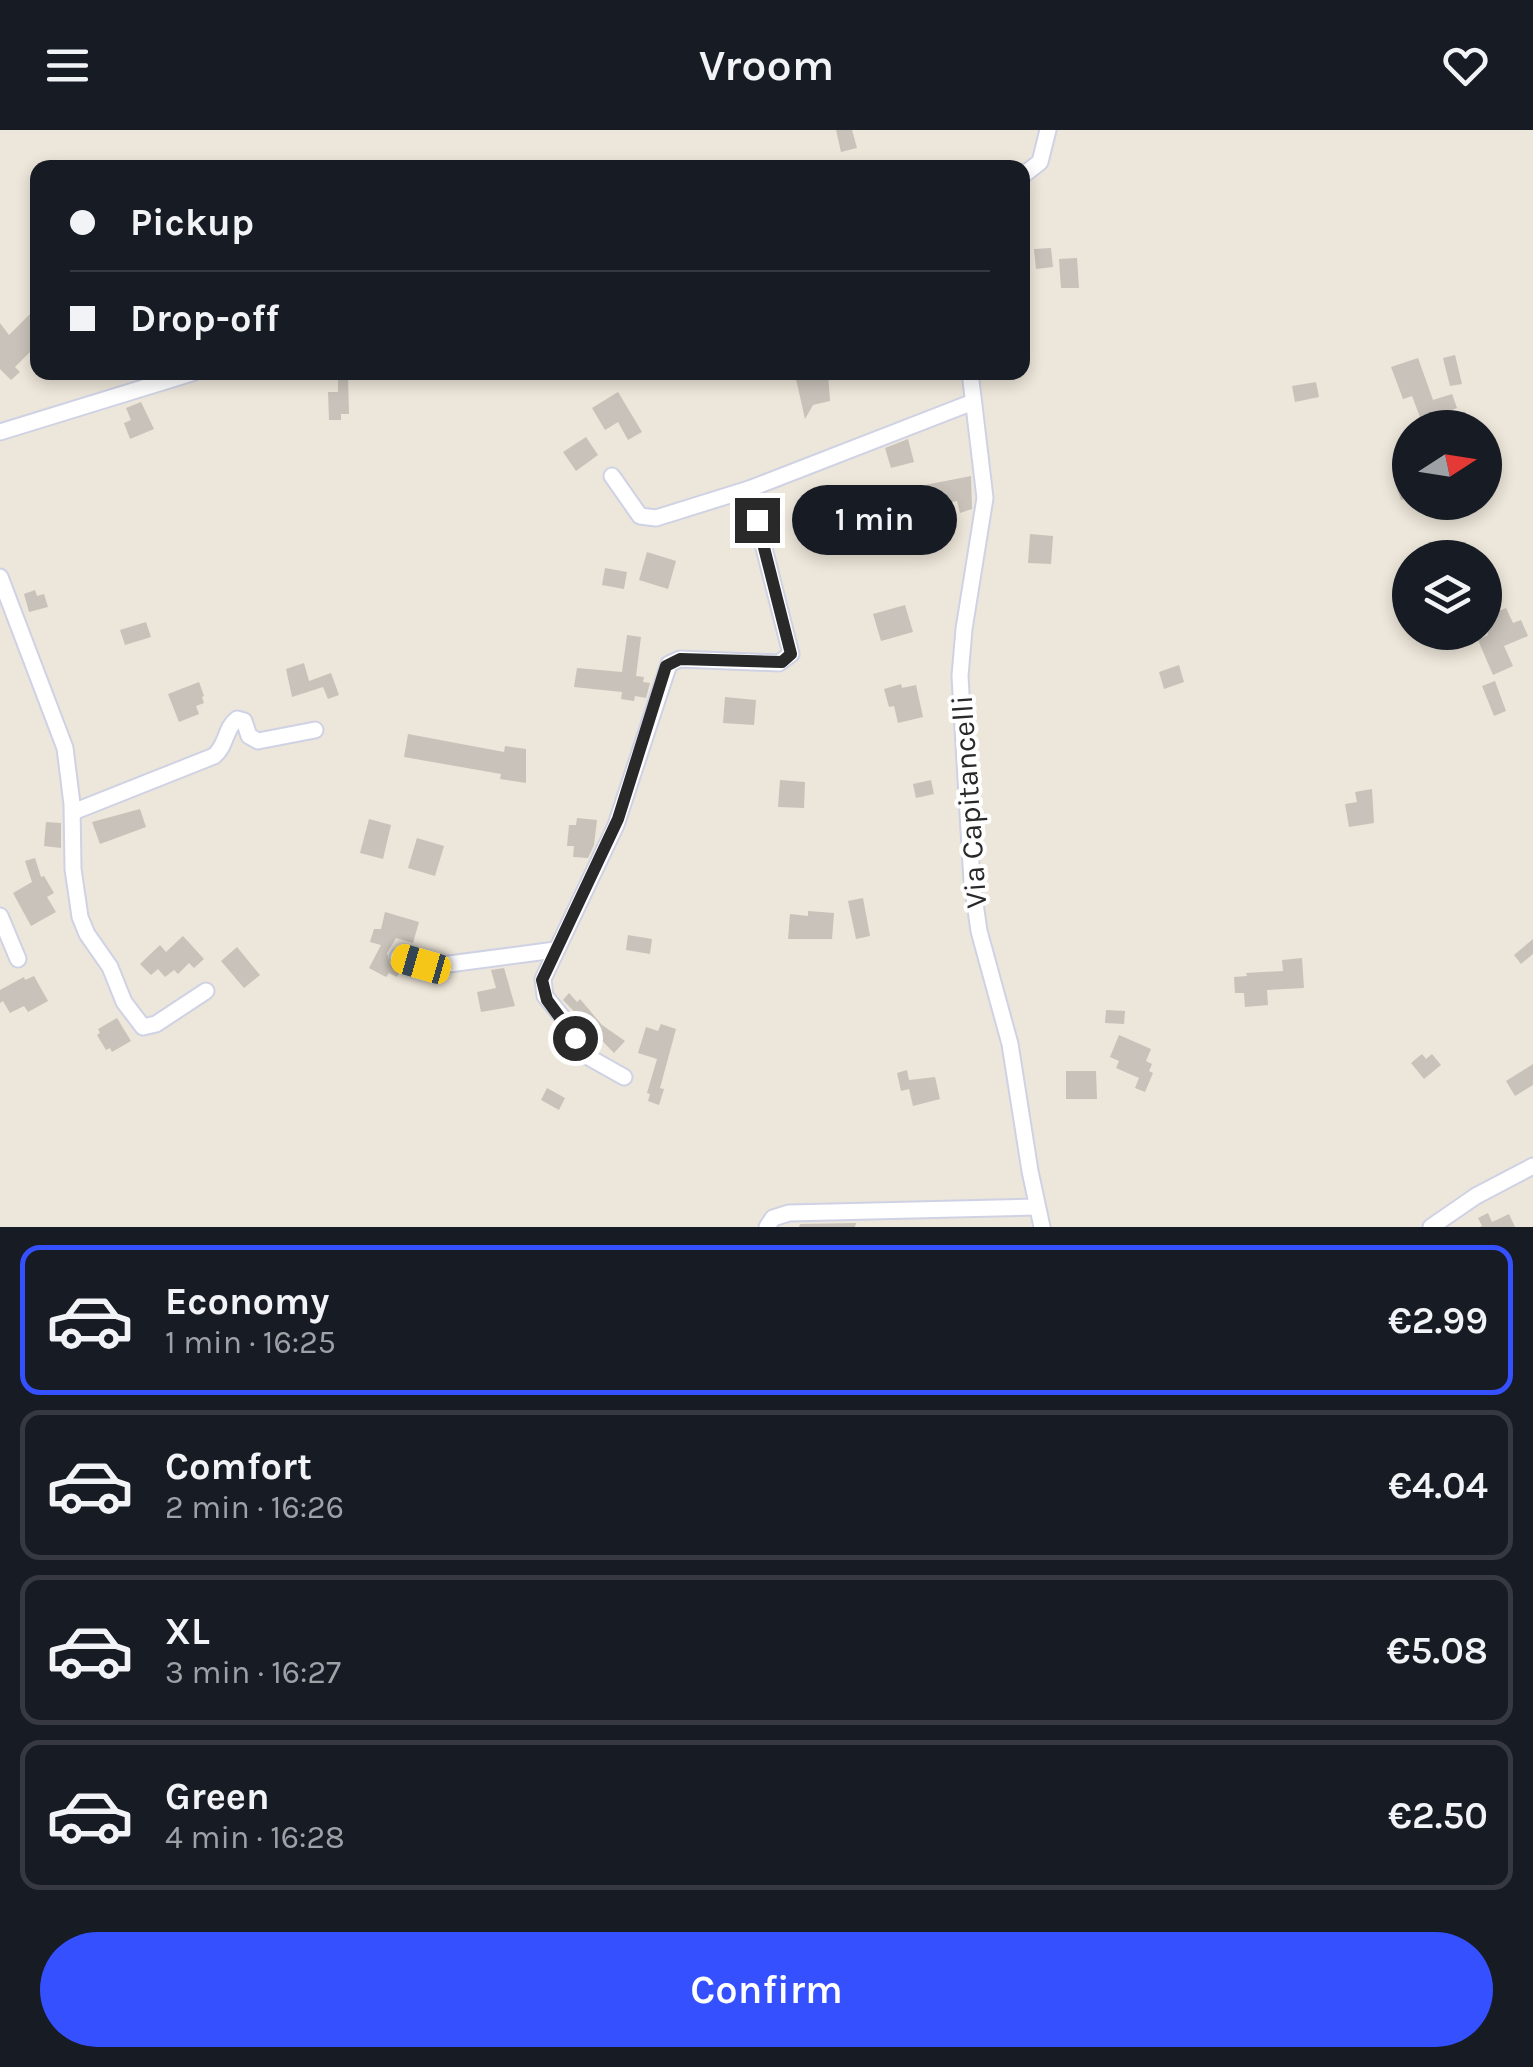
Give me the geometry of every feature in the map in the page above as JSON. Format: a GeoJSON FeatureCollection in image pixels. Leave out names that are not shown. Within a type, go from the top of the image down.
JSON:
{"type":"FeatureCollection","features":[{"type":"Feature","properties":{"kind":"street"},"geometry":{"type":"LineString","coordinates":[[1030,170],[1040,162],[1048,130]]}},
{"type":"Feature","properties":{"kind":"street"},"geometry":{"type":"LineString","coordinates":[[0,432],[168,380]]}},
{"type":"Feature","properties":{"kind":"street","name":"Via Capitancelli"},"geometry":{"type":"LineString","coordinates":[[971,380],[985,504],[960,676],[972,876],[979,930],[1010,1044],[1042,1227]]}},
{"type":"Feature","properties":{"kind":"street"},"geometry":{"type":"LineString","coordinates":[[612,476],[634,510],[647,519],[749,488],[973,402]]}},
{"type":"Feature","properties":{"kind":"street"},"geometry":{"type":"LineString","coordinates":[[624,1077],[585,1056],[568,1024],[547,1000],[542,980],[618,819],[668,664],[680,659],[779,663],[791,654],[749,488]]}},
{"type":"Feature","properties":{"kind":"street"},"geometry":{"type":"LineString","coordinates":[[0,577],[60,730],[67,758],[73,812],[73,870],[80,917],[87,934],[108,962],[121,996],[143,1027],[150,1027],[206,991]]}},
{"type":"Feature","properties":{"kind":"street"},"geometry":{"type":"LineString","coordinates":[[73,812],[214,756],[224,746],[229,728],[237,718],[244,722],[251,738],[260,742],[315,730]]}},
{"type":"Feature","properties":{"kind":"street"},"geometry":{"type":"LineString","coordinates":[[0,916],[18,958]]}},
{"type":"Feature","properties":{"kind":"street"},"geometry":{"type":"LineString","coordinates":[[398,957],[434,966],[555,950]]}},
{"type":"Feature","properties":{"kind":"street"},"geometry":{"type":"LineString","coordinates":[[1431,1227],[1476,1196],[1533,1166]]}},
{"type":"Feature","properties":{"kind":"street"},"geometry":{"type":"LineString","coordinates":[[768,1227],[776,1216],[789,1212],[1037,1208]]}},
{"type":"Feature","properties":{"kind":"building"},"geometry":{"type":"Polygon","coordinates":[[[836,130],[852,130],[857,148],[841,152],[836,130]]]}},
{"type":"Feature","properties":{"kind":"building"},"geometry":{"type":"Polygon","coordinates":[[[1051,248],[1053,267],[1036,269],[1034,249],[1051,248]]]}},
{"type":"Feature","properties":{"kind":"building"},"geometry":{"type":"Polygon","coordinates":[[[1077,258],[1079,288],[1061,288],[1059,259],[1077,258]]]}},
{"type":"Feature","properties":{"kind":"building"},"geometry":{"type":"Polygon","coordinates":[[[30,314],[30,352],[15,367],[20,372],[11,380],[0,369],[0,323],[9,335],[30,314]]]}},
{"type":"Feature","properties":{"kind":"building"},"geometry":{"type":"Polygon","coordinates":[[[1455,355],[1462,384],[1450,386],[1443,358],[1455,355]]]}},
{"type":"Feature","properties":{"kind":"building"},"geometry":{"type":"Polygon","coordinates":[[[1418,358],[1433,400],[1452,394],[1457,408],[1417,410],[1412,396],[1403,399],[1391,367],[1418,358]]]}},
{"type":"Feature","properties":{"kind":"building"},"geometry":{"type":"Polygon","coordinates":[[[338,380],[348,380],[349,414],[341,414],[341,420],[329,420],[328,392],[338,392],[338,380]]]}},
{"type":"Feature","properties":{"kind":"building"},"geometry":{"type":"Polygon","coordinates":[[[796,380],[828,380],[830,401],[813,405],[805,419],[796,380]]]}},
{"type":"Feature","properties":{"kind":"building"},"geometry":{"type":"Polygon","coordinates":[[[1316,382],[1319,397],[1295,402],[1292,386],[1316,382]]]}},
{"type":"Feature","properties":{"kind":"building"},"geometry":{"type":"Polygon","coordinates":[[[618,392],[642,432],[628,440],[618,422],[605,430],[592,408],[618,392]]]}},
{"type":"Feature","properties":{"kind":"building"},"geometry":{"type":"Polygon","coordinates":[[[141,402],[154,429],[130,439],[124,423],[131,420],[126,408],[141,402]]]}},
{"type":"Feature","properties":{"kind":"building"},"geometry":{"type":"Polygon","coordinates":[[[586,437],[598,455],[576,471],[563,452],[586,437]]]}},
{"type":"Feature","properties":{"kind":"building"},"geometry":{"type":"Polygon","coordinates":[[[908,439],[914,462],[891,468],[885,448],[908,439]]]}},
{"type":"Feature","properties":{"kind":"building"},"geometry":{"type":"Polygon","coordinates":[[[971,476],[972,509],[960,513],[957,501],[930,507],[925,485],[971,476]]]}},
{"type":"Feature","properties":{"kind":"building"},"geometry":{"type":"Polygon","coordinates":[[[1030,534],[1053,536],[1051,564],[1028,563],[1030,534]]]}},
{"type":"Feature","properties":{"kind":"building"},"geometry":{"type":"Polygon","coordinates":[[[647,552],[676,561],[668,589],[639,580],[647,552]]]}},
{"type":"Feature","properties":{"kind":"building"},"geometry":{"type":"Polygon","coordinates":[[[605,568],[627,572],[624,589],[602,585],[605,568]]]}},
{"type":"Feature","properties":{"kind":"building"},"geometry":{"type":"Polygon","coordinates":[[[35,590],[37,596],[44,594],[48,607],[29,612],[24,594],[35,590]]]}},
{"type":"Feature","properties":{"kind":"building"},"geometry":{"type":"Polygon","coordinates":[[[905,605],[913,632],[881,641],[873,614],[905,605]]]}},
{"type":"Feature","properties":{"kind":"building"},"geometry":{"type":"Polygon","coordinates":[[[1506,608],[1513,623],[1521,620],[1528,636],[1504,646],[1513,666],[1493,675],[1482,650],[1502,650],[1502,610],[1506,608]]]}},
{"type":"Feature","properties":{"kind":"building"},"geometry":{"type":"Polygon","coordinates":[[[146,622],[151,637],[125,645],[120,630],[146,622]]]}},
{"type":"Feature","properties":{"kind":"building"},"geometry":{"type":"Polygon","coordinates":[[[627,635],[641,637],[636,676],[650,683],[646,698],[635,696],[634,701],[621,699],[622,692],[574,687],[577,668],[622,672],[627,635]]]}},
{"type":"Feature","properties":{"kind":"building"},"geometry":{"type":"Polygon","coordinates":[[[304,663],[309,681],[331,673],[339,695],[328,699],[323,687],[292,697],[286,669],[304,663]]]}},
{"type":"Feature","properties":{"kind":"building"},"geometry":{"type":"Polygon","coordinates":[[[1179,665],[1184,682],[1164,689],[1159,672],[1179,665]]]}},
{"type":"Feature","properties":{"kind":"building"},"geometry":{"type":"Polygon","coordinates":[[[1495,681],[1506,711],[1494,716],[1482,686],[1495,681]]]}},
{"type":"Feature","properties":{"kind":"building"},"geometry":{"type":"Polygon","coordinates":[[[199,682],[204,703],[196,706],[199,714],[179,722],[168,694],[199,682]]]}},
{"type":"Feature","properties":{"kind":"building"},"geometry":{"type":"Polygon","coordinates":[[[901,684],[902,688],[916,685],[923,717],[898,723],[884,689],[901,684]]]}},
{"type":"Feature","properties":{"kind":"building"},"geometry":{"type":"Polygon","coordinates":[[[725,697],[756,700],[754,725],[723,723],[725,697]]]}},
{"type":"Feature","properties":{"kind":"building"},"geometry":{"type":"Polygon","coordinates":[[[408,734],[504,752],[505,746],[526,749],[526,783],[500,779],[501,774],[404,757],[408,734]]]}},
{"type":"Feature","properties":{"kind":"building"},"geometry":{"type":"Polygon","coordinates":[[[780,780],[805,782],[804,808],[778,807],[780,780]]]}},
{"type":"Feature","properties":{"kind":"building"},"geometry":{"type":"Polygon","coordinates":[[[931,780],[934,794],[916,798],[913,784],[931,780]]]}},
{"type":"Feature","properties":{"kind":"building"},"geometry":{"type":"Polygon","coordinates":[[[1372,789],[1374,823],[1349,827],[1345,804],[1357,802],[1355,792],[1372,789]]]}},
{"type":"Feature","properties":{"kind":"building"},"geometry":{"type":"Polygon","coordinates":[[[140,809],[146,827],[100,844],[92,822],[140,809]]]}},
{"type":"Feature","properties":{"kind":"building"},"geometry":{"type":"Polygon","coordinates":[[[577,818],[597,820],[588,858],[573,857],[574,846],[567,846],[569,825],[576,825],[577,818]]]}},
{"type":"Feature","properties":{"kind":"building"},"geometry":{"type":"Polygon","coordinates":[[[369,819],[391,825],[383,859],[360,853],[369,819]]]}},
{"type":"Feature","properties":{"kind":"building"},"geometry":{"type":"Polygon","coordinates":[[[46,822],[61,823],[61,848],[44,846],[46,822]]]}},
{"type":"Feature","properties":{"kind":"building"},"geometry":{"type":"Polygon","coordinates":[[[417,838],[444,846],[435,876],[408,868],[417,838]]]}},
{"type":"Feature","properties":{"kind":"building"},"geometry":{"type":"Polygon","coordinates":[[[35,858],[41,877],[54,893],[47,897],[56,912],[31,926],[13,893],[32,882],[25,861],[35,858]]]}},
{"type":"Feature","properties":{"kind":"building"},"geometry":{"type":"Polygon","coordinates":[[[863,898],[870,936],[856,939],[848,901],[863,898]]]}},
{"type":"Feature","properties":{"kind":"building"},"geometry":{"type":"Polygon","coordinates":[[[808,911],[834,913],[832,939],[788,939],[790,914],[808,916],[808,911]]]}},
{"type":"Feature","properties":{"kind":"building"},"geometry":{"type":"Polygon","coordinates":[[[385,912],[419,922],[413,943],[396,938],[387,953],[390,964],[401,969],[397,977],[389,973],[386,977],[369,968],[381,945],[370,942],[374,929],[381,929],[385,912]]]}},
{"type":"Feature","properties":{"kind":"building"},"geometry":{"type":"Polygon","coordinates":[[[628,935],[652,939],[650,954],[626,950],[628,935]]]}},
{"type":"Feature","properties":{"kind":"building"},"geometry":{"type":"Polygon","coordinates":[[[183,936],[204,959],[194,968],[189,963],[178,974],[174,970],[165,977],[158,969],[151,975],[140,964],[160,945],[166,952],[183,936]]]}},
{"type":"Feature","properties":{"kind":"building"},"geometry":{"type":"Polygon","coordinates":[[[1533,939],[1533,954],[1521,964],[1514,955],[1533,939]]]}},
{"type":"Feature","properties":{"kind":"building"},"geometry":{"type":"Polygon","coordinates":[[[237,947],[260,975],[244,988],[221,961],[237,947]]]}},
{"type":"Feature","properties":{"kind":"building"},"geometry":{"type":"Polygon","coordinates":[[[1302,958],[1304,988],[1267,990],[1268,1005],[1245,1007],[1244,993],[1235,993],[1234,977],[1283,971],[1282,960],[1302,958]]]}},
{"type":"Feature","properties":{"kind":"building"},"geometry":{"type":"Polygon","coordinates":[[[504,968],[515,1006],[481,1012],[477,992],[496,988],[491,970],[504,968]]]}},
{"type":"Feature","properties":{"kind":"building"},"geometry":{"type":"Polygon","coordinates":[[[34,976],[48,1001],[28,1012],[24,1006],[10,1013],[3,1001],[0,1003],[0,990],[34,976]]]}},
{"type":"Feature","properties":{"kind":"building"},"geometry":{"type":"Polygon","coordinates":[[[569,993],[625,1041],[614,1053],[563,1000],[569,993]]]}},
{"type":"Feature","properties":{"kind":"building"},"geometry":{"type":"Polygon","coordinates":[[[1106,1010],[1125,1011],[1124,1024],[1105,1023],[1106,1010]]]}},
{"type":"Feature","properties":{"kind":"building"},"geometry":{"type":"Polygon","coordinates":[[[117,1018],[131,1041],[112,1052],[110,1048],[106,1050],[97,1035],[98,1029],[117,1018]]]}},
{"type":"Feature","properties":{"kind":"building"},"geometry":{"type":"Polygon","coordinates":[[[661,1024],[676,1029],[659,1105],[648,1101],[647,1093],[657,1059],[638,1053],[646,1027],[658,1031],[661,1024]]]}},
{"type":"Feature","properties":{"kind":"building"},"geometry":{"type":"Polygon","coordinates":[[[1119,1035],[1151,1049],[1146,1061],[1152,1064],[1149,1071],[1153,1073],[1145,1092],[1135,1088],[1139,1078],[1116,1068],[1119,1061],[1110,1057],[1119,1035]]]}},
{"type":"Feature","properties":{"kind":"building"},"geometry":{"type":"Polygon","coordinates":[[[1422,1054],[1426,1059],[1432,1054],[1441,1065],[1424,1079],[1411,1063],[1422,1054]]]}},
{"type":"Feature","properties":{"kind":"building"},"geometry":{"type":"Polygon","coordinates":[[[1533,1064],[1533,1085],[1515,1096],[1506,1081],[1533,1064]]]}},
{"type":"Feature","properties":{"kind":"building"},"geometry":{"type":"Polygon","coordinates":[[[907,1070],[909,1080],[935,1077],[940,1099],[913,1106],[909,1089],[901,1091],[897,1073],[907,1070]]]}},
{"type":"Feature","properties":{"kind":"building"},"geometry":{"type":"Polygon","coordinates":[[[1066,1071],[1096,1071],[1097,1099],[1066,1099],[1066,1071]]]}},
{"type":"Feature","properties":{"kind":"building"},"geometry":{"type":"Polygon","coordinates":[[[547,1088],[565,1098],[559,1110],[541,1100],[547,1088]]]}},
{"type":"Feature","properties":{"kind":"building"},"geometry":{"type":"Polygon","coordinates":[[[1488,1213],[1492,1222],[1509,1214],[1515,1227],[1480,1227],[1478,1218],[1488,1213]]]}},
{"type":"Feature","properties":{"kind":"building"},"geometry":{"type":"Polygon","coordinates":[[[856,1223],[855,1227],[799,1227],[800,1224],[856,1223]]]}},
{"type":"Feature","properties":{"kind":"route"},"geometry":{"type":"LineString","coordinates":[[575,1038],[547,1000],[542,980],[596,873],[618,819],[666,666],[680,659],[782,662],[791,654],[757,520]]}}]}
